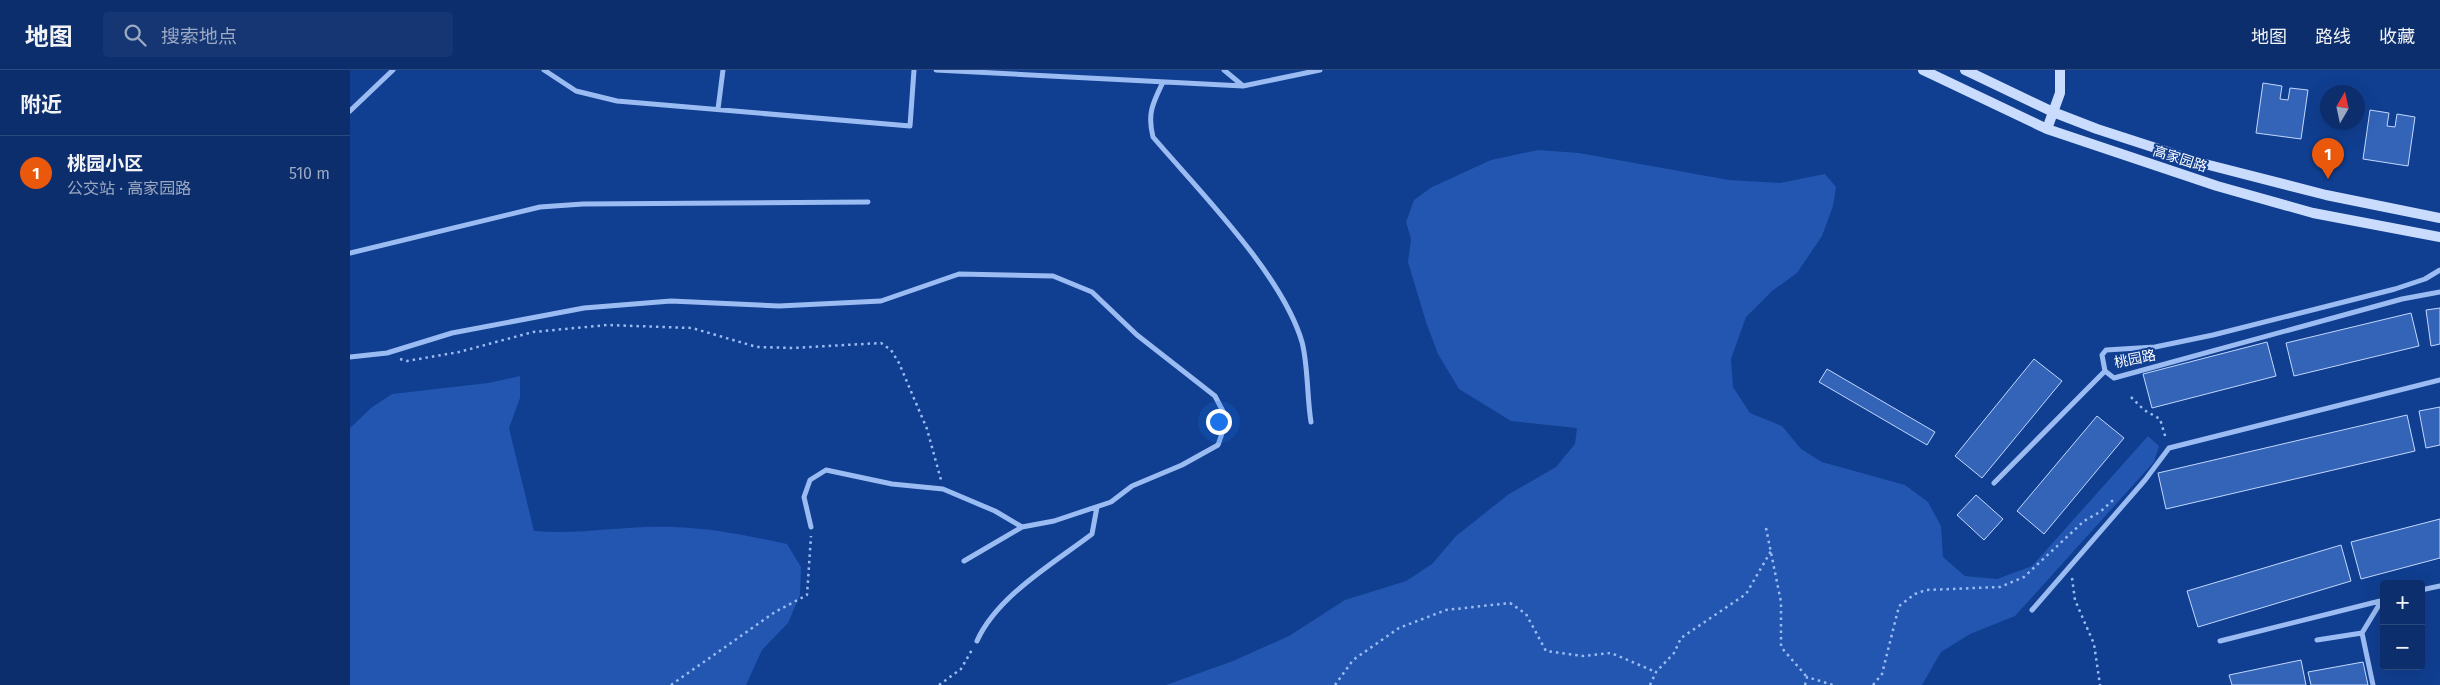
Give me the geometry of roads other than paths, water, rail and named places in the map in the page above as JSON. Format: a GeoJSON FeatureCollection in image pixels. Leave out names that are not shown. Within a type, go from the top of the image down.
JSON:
{"type":"FeatureCollection","features":[{"type":"Feature","properties":{"kind":"main road","name":"高家园路"},"geometry":{"type":"LineString","coordinates":[[1923,70],[2047,129],[2217,186],[2313,213],[2440,237]]}},
{"type":"Feature","properties":{"kind":"main road","name":"高家园路"},"geometry":{"type":"LineString","coordinates":[[1965,70],[2053,112],[2097,129],[2204,164],[2326,195],[2440,218]]}},
{"type":"Feature","properties":{"kind":"main road"},"geometry":{"type":"LineString","coordinates":[[2047,129],[2060,93],[2060,70]]}},
{"type":"Feature","properties":{"kind":"street"},"geometry":{"type":"LineString","coordinates":[[350,111],[393,70]]}},
{"type":"Feature","properties":{"kind":"street"},"geometry":{"type":"LineString","coordinates":[[544,70],[576,91],[617,101],[910,126],[914,70]]}},
{"type":"Feature","properties":{"kind":"street"},"geometry":{"type":"LineString","coordinates":[[718,109],[724,70]]}},
{"type":"Feature","properties":{"kind":"street"},"geometry":{"type":"LineString","coordinates":[[936,70],[1243,86],[1320,70]]}},
{"type":"Feature","properties":{"kind":"street"},"geometry":{"type":"LineString","coordinates":[[1224,70],[1243,86]]}},
{"type":"Feature","properties":{"kind":"street"},"geometry":{"type":"LineString","coordinates":[[1163,82],[1151,107],[1149,122],[1153,137],[1270,278],[1294,322],[1302,344],[1311,422]]}},
{"type":"Feature","properties":{"kind":"street"},"geometry":{"type":"LineString","coordinates":[[350,253],[540,206],[868,202]]}},
{"type":"Feature","properties":{"kind":"street","name":"桃园路"},"geometry":{"type":"LineString","coordinates":[[2440,270],[2425,279],[2395,289],[2337,302],[2213,335],[2155,347],[2106,350],[2102,355],[2105,371],[2114,378],[2402,299],[2440,292]]}},
{"type":"Feature","properties":{"kind":"street"},"geometry":{"type":"LineString","coordinates":[[350,358],[387,353],[452,333],[584,308],[671,301],[779,306],[881,300],[959,274],[1054,276],[1092,292],[1137,335],[1215,396],[1227,420],[1218,445],[1182,465],[1132,486],[1111,502],[1054,521],[1022,528],[964,561]]}},
{"type":"Feature","properties":{"kind":"street"},"geometry":{"type":"LineString","coordinates":[[1994,483],[2105,371]]}},
{"type":"Feature","properties":{"kind":"street"},"geometry":{"type":"LineString","coordinates":[[2032,610],[2126,502],[2169,448],[2440,380]]}},
{"type":"Feature","properties":{"kind":"street"},"geometry":{"type":"LineString","coordinates":[[811,527],[804,497],[810,480],[826,470],[892,484],[943,489],[995,511],[1022,528]]}},
{"type":"Feature","properties":{"kind":"street"},"geometry":{"type":"LineString","coordinates":[[977,640],[984,625],[1003,602],[1092,534],[1096,507]]}},
{"type":"Feature","properties":{"kind":"street"},"geometry":{"type":"LineString","coordinates":[[2425,589],[2440,586]]}},
{"type":"Feature","properties":{"kind":"street"},"geometry":{"type":"LineString","coordinates":[[2220,641],[2380,601]]}},
{"type":"Feature","properties":{"kind":"street"},"geometry":{"type":"LineString","coordinates":[[2373,685],[2362,633],[2380,605]]}},
{"type":"Feature","properties":{"kind":"street"},"geometry":{"type":"LineString","coordinates":[[2317,640],[2362,633]]}},
{"type":"Feature","properties":{"kind":"place","name":"桃园小区"},"geometry":{"type":"Point","coordinates":[2328,179]}}]}
